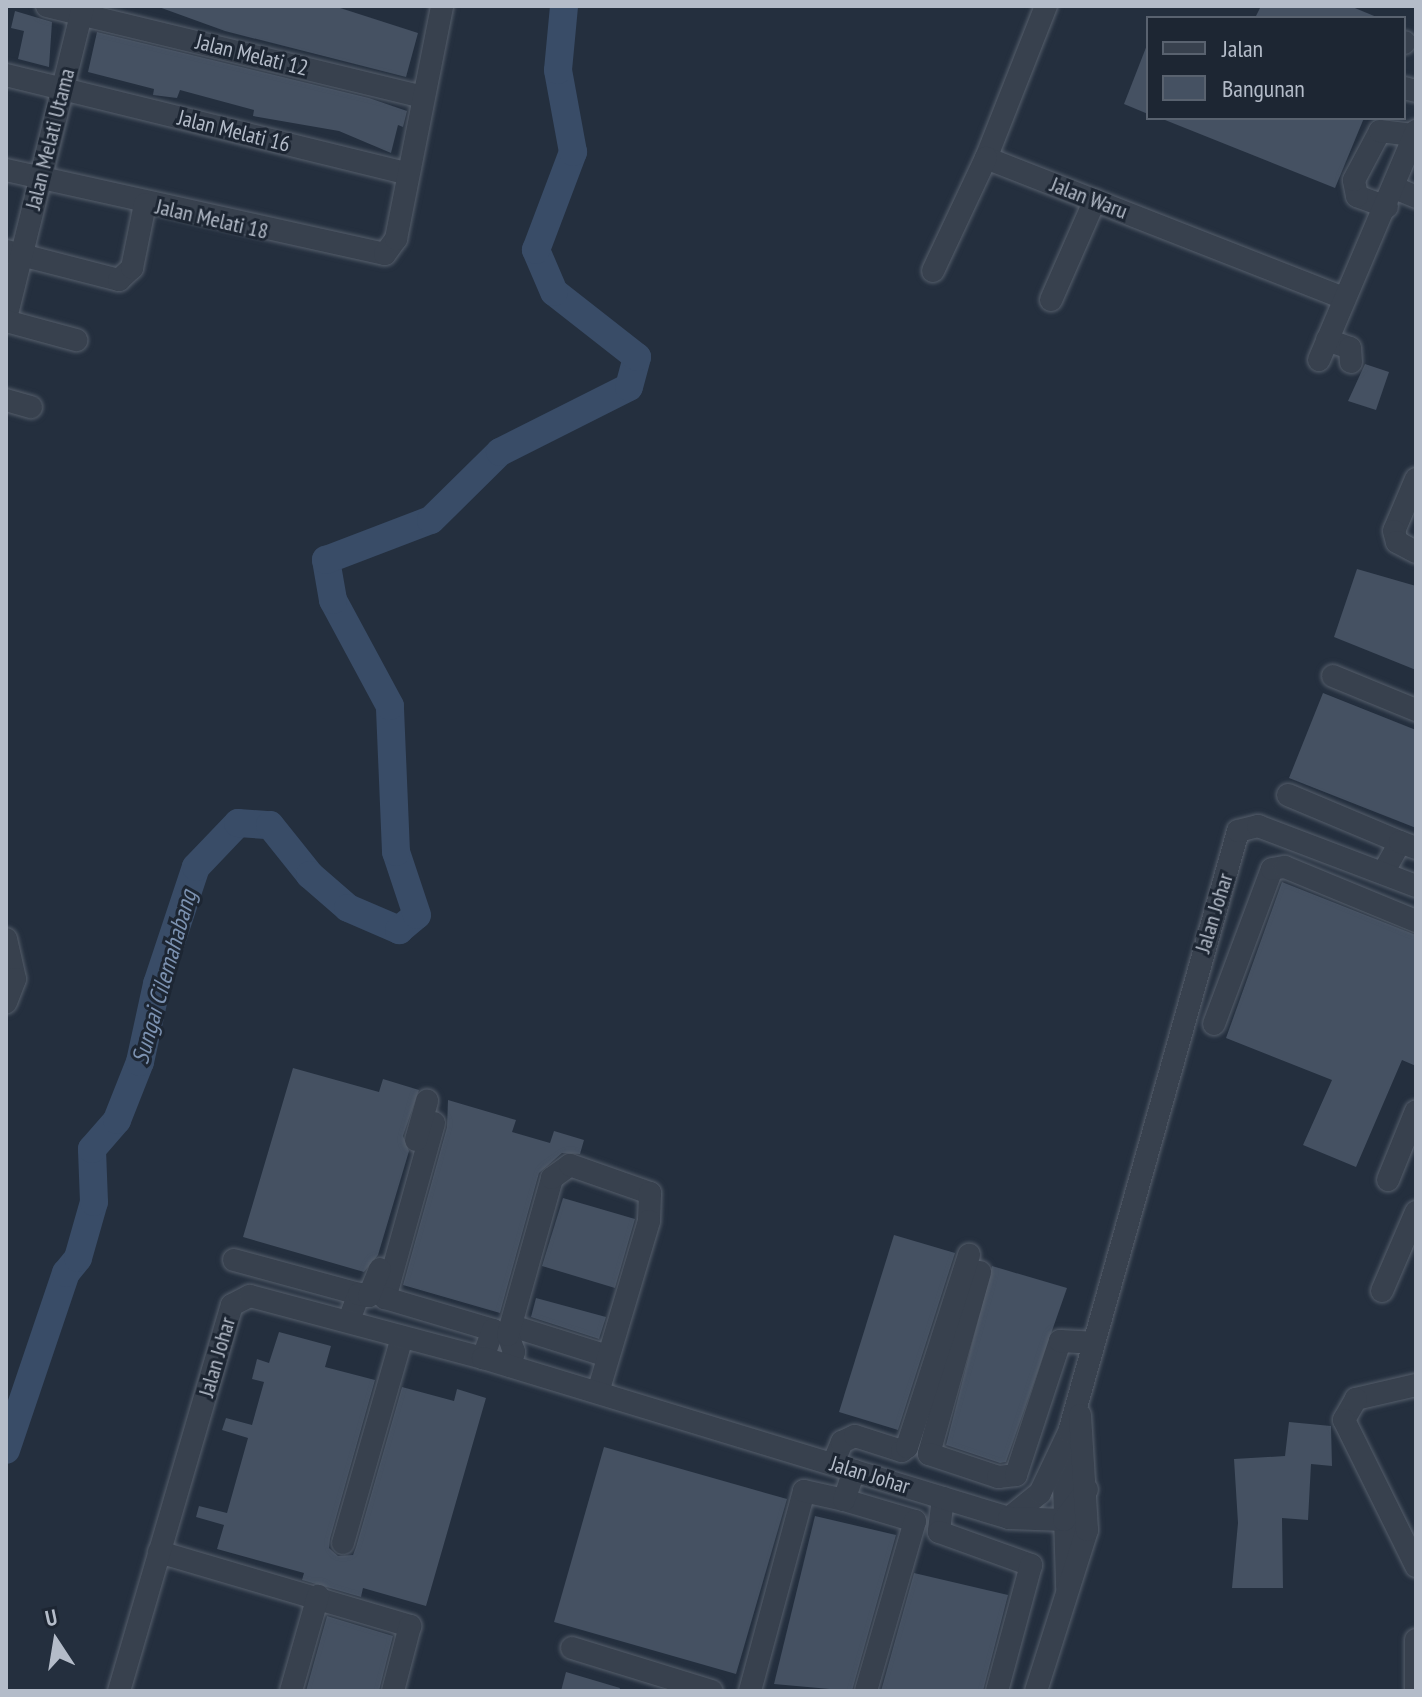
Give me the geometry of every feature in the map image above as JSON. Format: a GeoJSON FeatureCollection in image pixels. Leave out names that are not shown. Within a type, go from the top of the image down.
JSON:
{"type":"FeatureCollection","features":[{"type":"Feature","properties":{"kind":"street","name":"Jalan Melati 12"},"geometry":{"type":"LineString","coordinates":[[47,6],[82,10],[423,97]]}},
{"type":"Feature","properties":{"kind":"street"},"geometry":{"type":"LineString","coordinates":[[933,271],[986,158],[1046,6]]}},
{"type":"Feature","properties":{"kind":"street"},"geometry":{"type":"LineString","coordinates":[[405,173],[423,97],[436,7]]}},
{"type":"Feature","properties":{"kind":"street","name":"Jalan Melati Utama"},"geometry":{"type":"LineString","coordinates":[[6,319],[14,253],[41,179],[82,10]]}},
{"type":"Feature","properties":{"kind":"street","name":"Jalan Melati 16"},"geometry":{"type":"LineString","coordinates":[[6,75],[405,173]]}},
{"type":"Feature","properties":{"kind":"street"},"geometry":{"type":"LineString","coordinates":[[1351,362],[1350,348],[1323,350],[1391,197],[1415,133],[1380,131],[1354,180],[1357,196],[1391,197],[1416,197]]}},
{"type":"Feature","properties":{"kind":"street","name":"Jalan Waru"},"geometry":{"type":"LineString","coordinates":[[986,158],[1344,298]]}},
{"type":"Feature","properties":{"kind":"street","name":"Jalan Melati 18"},"geometry":{"type":"LineString","coordinates":[[6,170],[145,204],[385,254],[396,239],[405,173]]}},
{"type":"Feature","properties":{"kind":"street"},"geometry":{"type":"LineString","coordinates":[[1051,300],[1095,200]]}},
{"type":"Feature","properties":{"kind":"street"},"geometry":{"type":"LineString","coordinates":[[14,253],[119,280],[132,268],[145,204]]}},
{"type":"Feature","properties":{"kind":"street"},"geometry":{"type":"LineString","coordinates":[[6,319],[76,340]]}},
{"type":"Feature","properties":{"kind":"street"},"geometry":{"type":"LineString","coordinates":[[6,400],[31,407]]}},
{"type":"Feature","properties":{"kind":"street"},"geometry":{"type":"LineString","coordinates":[[1416,479],[1394,531],[1397,542],[1416,552]]}},
{"type":"Feature","properties":{"kind":"street"},"geometry":{"type":"LineString","coordinates":[[1333,676],[1416,710]]}},
{"type":"Feature","properties":{"kind":"street"},"geometry":{"type":"LineString","coordinates":[[1288,795],[1408,845],[1383,873]]}},
{"type":"Feature","properties":{"kind":"street","name":"Jalan Johar"},"geometry":{"type":"LineString","coordinates":[[119,1691],[159,1552],[240,1298],[349,1320],[483,1358],[1009,1518],[1040,1493],[1063,1449],[1238,831],[1258,826],[1416,886]]}},
{"type":"Feature","properties":{"kind":"street"},"geometry":{"type":"LineString","coordinates":[[1214,1024],[1272,869],[1285,867],[1416,921]]}},
{"type":"Feature","properties":{"kind":"street"},"geometry":{"type":"LineString","coordinates":[[6,939],[15,979],[6,1002]]}},
{"type":"Feature","properties":{"kind":"street"},"geometry":{"type":"LineString","coordinates":[[240,1298],[242,1262],[369,1296],[377,1279],[427,1101]]}},
{"type":"Feature","properties":{"kind":"street"},"geometry":{"type":"LineString","coordinates":[[1388,1180],[1416,1111]]}},
{"type":"Feature","properties":{"kind":"street"},"geometry":{"type":"LineString","coordinates":[[434,1123],[384,1291],[393,1300],[493,1330],[483,1358]]}},
{"type":"Feature","properties":{"kind":"street"},"geometry":{"type":"LineString","coordinates":[[510,1366],[512,1326],[556,1171],[570,1165],[646,1188],[649,1221],[598,1392]]}},
{"type":"Feature","properties":{"kind":"street"},"geometry":{"type":"LineString","coordinates":[[1382,1291],[1416,1212]]}},
{"type":"Feature","properties":{"kind":"street"},"geometry":{"type":"LineString","coordinates":[[844,1500],[842,1442],[855,1436],[902,1451],[907,1447],[974,1264],[929,1454],[998,1477],[1016,1475],[1060,1341],[1093,1343]]}},
{"type":"Feature","properties":{"kind":"street"},"geometry":{"type":"LineString","coordinates":[[349,1320],[359,1294]]}},
{"type":"Feature","properties":{"kind":"street"},"geometry":{"type":"LineString","coordinates":[[343,1543],[392,1334],[393,1300]]}},
{"type":"Feature","properties":{"kind":"street"},"geometry":{"type":"LineString","coordinates":[[512,1326],[607,1356]]}},
{"type":"Feature","properties":{"kind":"street"},"geometry":{"type":"LineString","coordinates":[[1416,1385],[1356,1399],[1344,1420],[1416,1566]]}},
{"type":"Feature","properties":{"kind":"street"},"geometry":{"type":"LineString","coordinates":[[1036,1691],[1087,1530],[1080,1394]]}},
{"type":"Feature","properties":{"kind":"street"},"geometry":{"type":"LineString","coordinates":[[1063,1449],[1067,1590]]}},
{"type":"Feature","properties":{"kind":"street"},"geometry":{"type":"LineString","coordinates":[[750,1691],[802,1496],[809,1490],[915,1521],[866,1691]]}},
{"type":"Feature","properties":{"kind":"street"},"geometry":{"type":"LineString","coordinates":[[1064,1520],[1087,1490]]}},
{"type":"Feature","properties":{"kind":"street"},"geometry":{"type":"LineString","coordinates":[[943,1498],[939,1532],[1031,1565],[997,1691]]}},
{"type":"Feature","properties":{"kind":"street"},"geometry":{"type":"LineString","coordinates":[[1009,1518],[1064,1520]]}},
{"type":"Feature","properties":{"kind":"street"},"geometry":{"type":"LineString","coordinates":[[159,1552],[318,1596],[410,1626],[393,1691]]}},
{"type":"Feature","properties":{"kind":"street"},"geometry":{"type":"LineString","coordinates":[[291,1691],[318,1596]]}},
{"type":"Feature","properties":{"kind":"street"},"geometry":{"type":"LineString","coordinates":[[1416,1640],[1416,1690]]}},
{"type":"Feature","properties":{"kind":"street"},"geometry":{"type":"LineString","coordinates":[[572,1648],[712,1691]]}},
{"type":"Feature","properties":{"kind":"building"},"geometry":{"type":"Polygon","coordinates":[[[156,6],[334,6],[418,33],[406,77],[225,31],[156,6]]]}},
{"type":"Feature","properties":{"kind":"building"},"geometry":{"type":"Polygon","coordinates":[[[1261,6],[1350,6],[1374,16],[1256,16],[1261,6]]]}},
{"type":"Feature","properties":{"kind":"building"},"geometry":{"type":"Polygon","coordinates":[[[15,11],[52,22],[49,67],[18,59],[24,31],[11,28],[15,11]]]}},
{"type":"Feature","properties":{"kind":"building"},"geometry":{"type":"Polygon","coordinates":[[[97,32],[369,98],[407,111],[403,127],[398,125],[391,153],[339,131],[253,116],[254,110],[180,90],[177,98],[153,95],[154,89],[88,72],[97,32]]]}},
{"type":"Feature","properties":{"kind":"building"},"geometry":{"type":"Polygon","coordinates":[[[1146,48],[1146,113],[1124,104],[1146,48]]]}},
{"type":"Feature","properties":{"kind":"building"},"geometry":{"type":"Polygon","coordinates":[[[1165,120],[1363,120],[1335,188],[1165,120]]]}},
{"type":"Feature","properties":{"kind":"building"},"geometry":{"type":"Polygon","coordinates":[[[1365,364],[1389,372],[1376,410],[1348,401],[1365,364]]]}},
{"type":"Feature","properties":{"kind":"building"},"geometry":{"type":"Polygon","coordinates":[[[1357,569],[1416,586],[1416,670],[1334,637],[1357,569]]]}},
{"type":"Feature","properties":{"kind":"building"},"geometry":{"type":"Polygon","coordinates":[[[1323,693],[1416,730],[1416,828],[1289,778],[1323,693]]]}},
{"type":"Feature","properties":{"kind":"building"},"geometry":{"type":"Polygon","coordinates":[[[1282,882],[1416,935],[1416,1066],[1402,1060],[1356,1167],[1303,1145],[1332,1080],[1226,1038],[1282,882]]]}},
{"type":"Feature","properties":{"kind":"building"},"geometry":{"type":"Polygon","coordinates":[[[293,1068],[379,1092],[383,1079],[419,1090],[403,1136],[409,1151],[378,1255],[364,1272],[243,1237],[293,1068]]]}},
{"type":"Feature","properties":{"kind":"building"},"geometry":{"type":"Polygon","coordinates":[[[448,1100],[516,1120],[512,1132],[550,1143],[554,1131],[584,1140],[580,1154],[562,1153],[539,1173],[500,1313],[403,1285],[447,1127],[448,1100]]]}},
{"type":"Feature","properties":{"kind":"building"},"geometry":{"type":"Polygon","coordinates":[[[563,1198],[635,1219],[615,1288],[542,1266],[563,1198]]]}},
{"type":"Feature","properties":{"kind":"building"},"geometry":{"type":"Polygon","coordinates":[[[894,1235],[955,1253],[898,1430],[839,1412],[894,1235]]]}},
{"type":"Feature","properties":{"kind":"building"},"geometry":{"type":"Polygon","coordinates":[[[992,1266],[1067,1288],[1006,1462],[1000,1463],[946,1445],[992,1266]]]}},
{"type":"Feature","properties":{"kind":"building"},"geometry":{"type":"Polygon","coordinates":[[[536,1298],[606,1317],[599,1339],[531,1317],[536,1298]]]}},
{"type":"Feature","properties":{"kind":"building"},"geometry":{"type":"Polygon","coordinates":[[[279,1332],[331,1346],[325,1367],[375,1380],[330,1539],[329,1548],[338,1556],[353,1555],[402,1387],[454,1401],[457,1389],[486,1398],[426,1606],[363,1588],[361,1597],[302,1580],[304,1573],[217,1549],[224,1525],[196,1517],[199,1506],[227,1513],[248,1438],[222,1430],[226,1418],[252,1425],[264,1382],[252,1379],[257,1359],[269,1363],[279,1332]]]}},
{"type":"Feature","properties":{"kind":"building"},"geometry":{"type":"Polygon","coordinates":[[[1289,1422],[1331,1426],[1332,1466],[1311,1464],[1308,1520],[1282,1518],[1283,1588],[1232,1588],[1238,1523],[1234,1459],[1285,1456],[1289,1422]]]}},
{"type":"Feature","properties":{"kind":"building"},"geometry":{"type":"Polygon","coordinates":[[[604,1447],[787,1499],[736,1674],[554,1622],[604,1447]]]}},
{"type":"Feature","properties":{"kind":"building"},"geometry":{"type":"Polygon","coordinates":[[[815,1516],[896,1535],[852,1691],[774,1684],[815,1516]]]}},
{"type":"Feature","properties":{"kind":"building"},"geometry":{"type":"Polygon","coordinates":[[[914,1573],[1008,1595],[983,1691],[881,1691],[914,1573]]]}},
{"type":"Feature","properties":{"kind":"building"},"geometry":{"type":"Polygon","coordinates":[[[327,1616],[393,1636],[379,1691],[306,1691],[327,1616]]]}},
{"type":"Feature","properties":{"kind":"building"},"geometry":{"type":"Polygon","coordinates":[[[566,1672],[620,1688],[619,1691],[561,1691],[566,1672]]]}},
{"type":"Feature","properties":{"kind":"waterway","name":"Sungai Cilemahabang"},"geometry":{"type":"LineString","coordinates":[[6,1450],[66,1273],[78,1258],[94,1202],[92,1149],[117,1120],[140,1062],[157,984],[196,867],[238,823],[270,825],[310,875],[348,908],[399,930],[417,915],[396,852],[390,706],[333,600],[326,560],[431,520],[500,452],[629,387],[637,357],[554,292],[536,250],[573,152],[558,70],[564,6]]}}]}
